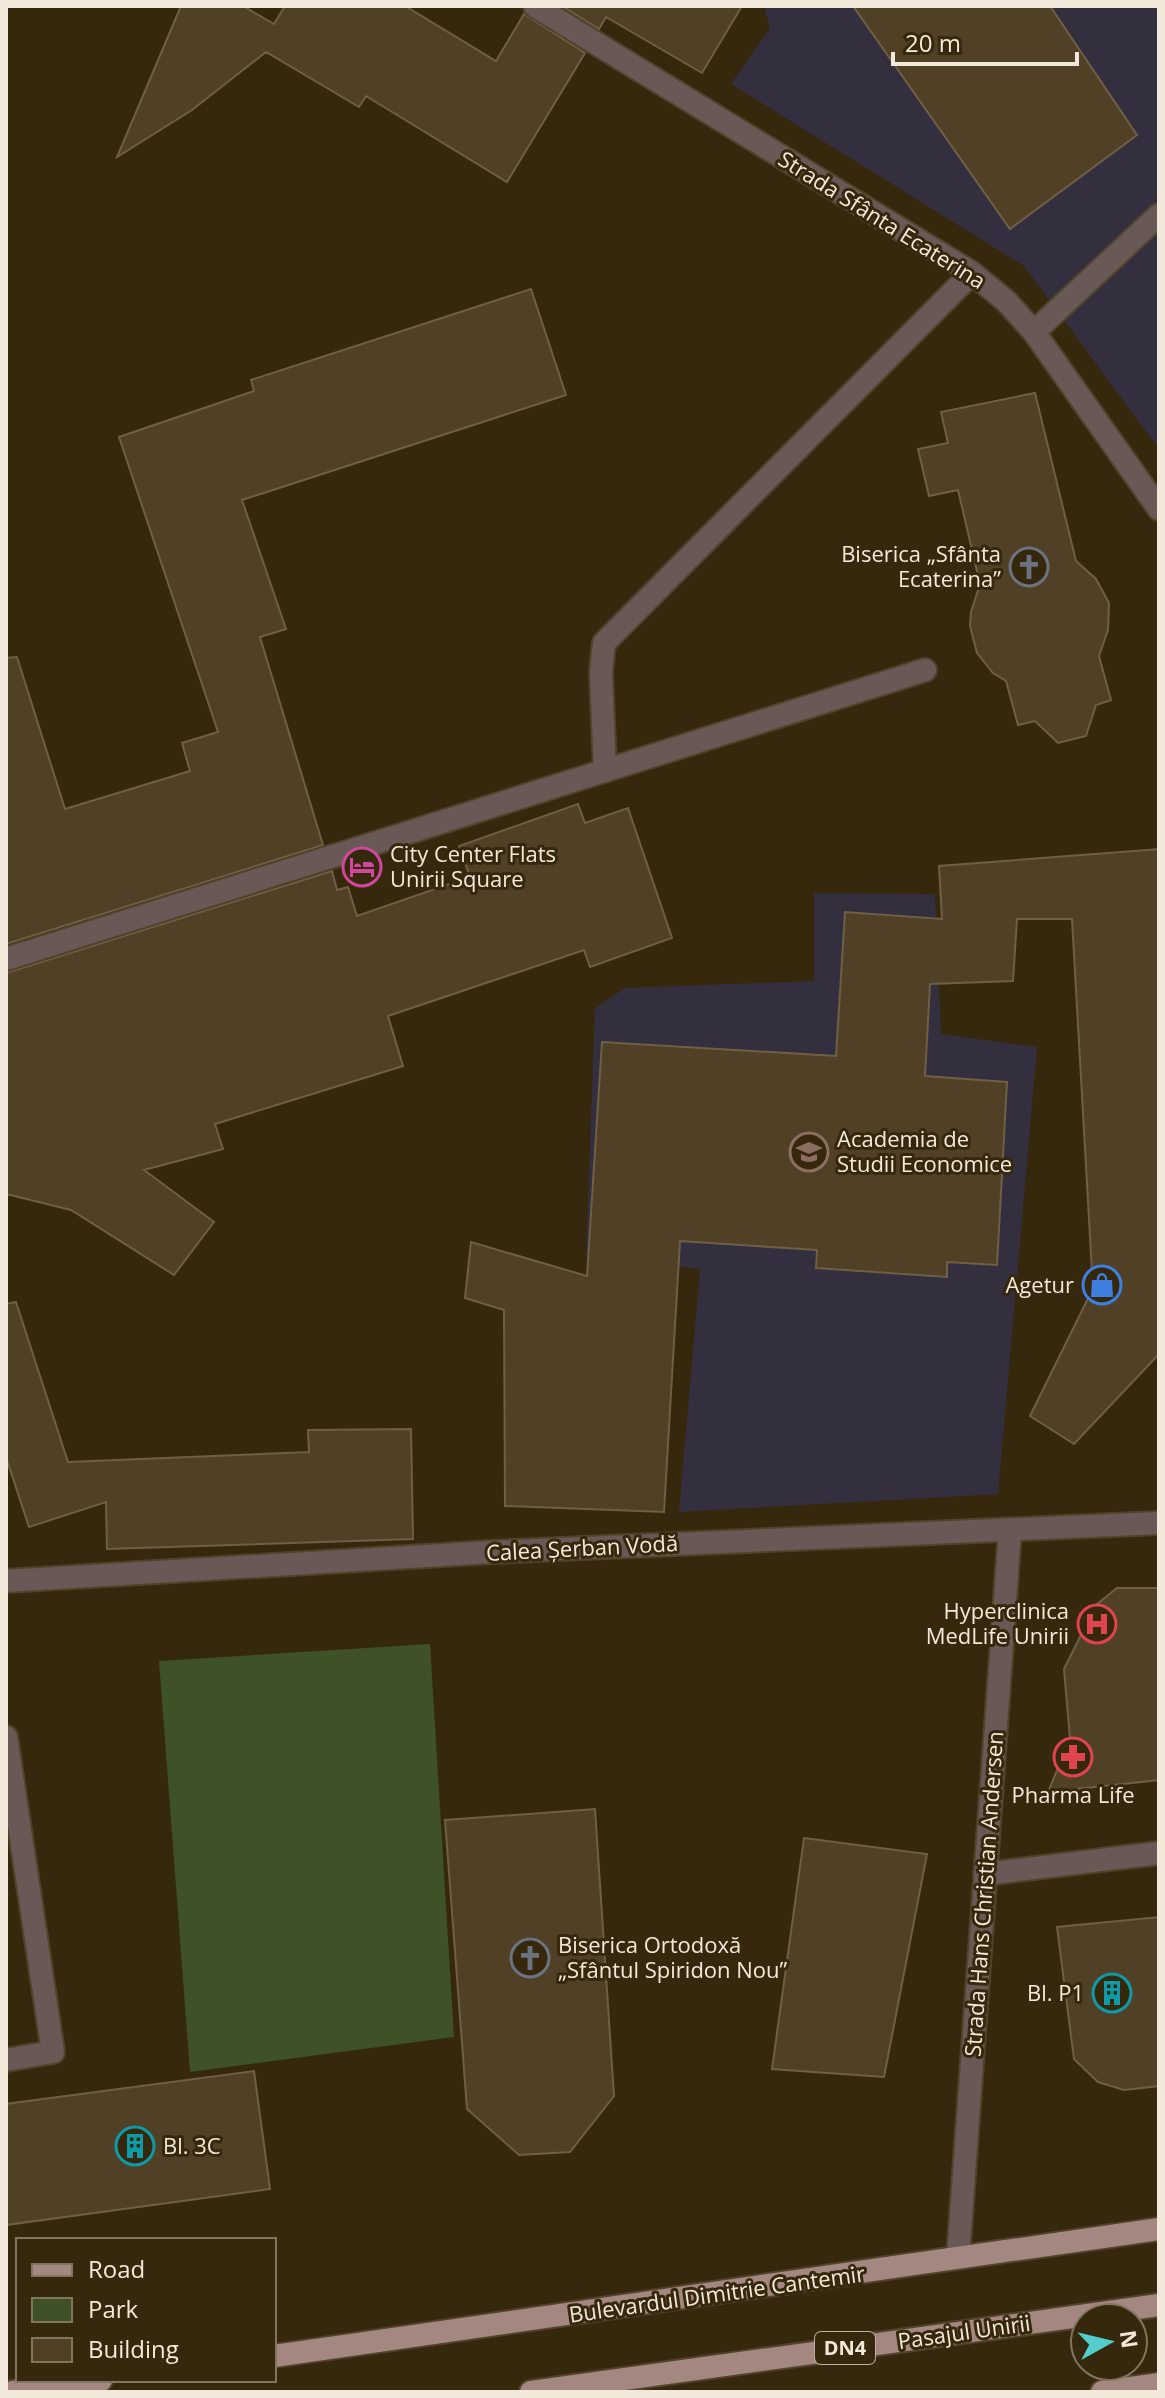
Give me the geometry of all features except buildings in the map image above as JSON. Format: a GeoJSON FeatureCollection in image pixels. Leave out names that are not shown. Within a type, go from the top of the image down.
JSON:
{"type":"FeatureCollection","features":[{"type":"Feature","properties":{"kind":"main road","name":"Bulevardul Dimitrie Cantemir"},"geometry":{"type":"LineString","coordinates":[[276,2356],[1159,2229]]}},
{"type":"Feature","properties":{"kind":"main road","name":"Pasajul Unirii"},"geometry":{"type":"LineString","coordinates":[[531,2392],[1159,2305]]}},
{"type":"Feature","properties":{"kind":"main road"},"geometry":{"type":"LineString","coordinates":[[13,2392],[86,2382]]}},
{"type":"Feature","properties":{"kind":"main road"},"geometry":{"type":"LineString","coordinates":[[1102,2392],[1159,2384]]}},
{"type":"Feature","properties":{"kind":"street","name":"Strada Sfânta Ecaterina"},"geometry":{"type":"LineString","coordinates":[[535,6],[972,273],[1006,301],[1034,332],[1159,509]]}},
{"type":"Feature","properties":{"kind":"street"},"geometry":{"type":"LineString","coordinates":[[1034,332],[1159,215]]}},
{"type":"Feature","properties":{"kind":"street"},"geometry":{"type":"LineString","coordinates":[[605,771],[601,672],[604,643],[972,273]]}},
{"type":"Feature","properties":{"kind":"street"},"geometry":{"type":"LineString","coordinates":[[6,959],[925,670]]}},
{"type":"Feature","properties":{"kind":"street","name":"Calea Șerban Vodă"},"geometry":{"type":"LineString","coordinates":[[6,1581],[492,1552],[1159,1523]]}},
{"type":"Feature","properties":{"kind":"street","name":"Strada Hans Christian Andersen"},"geometry":{"type":"LineString","coordinates":[[958,2258],[1010,1530]]}},
{"type":"Feature","properties":{"kind":"street"},"geometry":{"type":"LineString","coordinates":[[6,1737],[53,2052],[6,2060]]}},
{"type":"Feature","properties":{"kind":"street"},"geometry":{"type":"LineString","coordinates":[[985,1874],[1159,1853]]}},
{"type":"Feature","properties":{"kind":"shaded area"},"geometry":{"type":"Polygon","coordinates":[[[764,6],[1159,6],[1159,449],[1024,266],[731,84],[770,28],[764,6]]]}},
{"type":"Feature","properties":{"kind":"shaded area","name":"Academia de Studii Economice"},"geometry":{"type":"Polygon","coordinates":[[[814,893],[935,894],[941,1034],[1037,1047],[998,1494],[679,1512],[700,1269],[586,1256],[595,1008],[625,988],[814,981],[814,893]]]}},
{"type":"Feature","properties":{"kind":"green space"},"geometry":{"type":"Polygon","coordinates":[[[430,1644],[454,2037],[190,2072],[159,1661],[430,1644]]]}},
{"type":"Feature","properties":{"kind":"place","name":"Biserica „Sfânta Ecaterina”"},"geometry":{"type":"Point","coordinates":[1029,567]}},
{"type":"Feature","properties":{"kind":"place","name":"City Center Flats Unirii Square"},"geometry":{"type":"Point","coordinates":[362,867]}},
{"type":"Feature","properties":{"kind":"place","name":"Academia de Studii Economice"},"geometry":{"type":"Point","coordinates":[809,1152]}},
{"type":"Feature","properties":{"kind":"place","name":"Agetur"},"geometry":{"type":"Point","coordinates":[1102,1285]}},
{"type":"Feature","properties":{"kind":"place","name":"Hyperclinica MedLife Unirii"},"geometry":{"type":"Point","coordinates":[1097,1624]}},
{"type":"Feature","properties":{"kind":"place","name":"Pharma Life"},"geometry":{"type":"Point","coordinates":[1073,1757]}},
{"type":"Feature","properties":{"kind":"place","name":"Biserica Ortodoxă „Sfântul Spiridon Nou”"},"geometry":{"type":"Point","coordinates":[530,1958]}},
{"type":"Feature","properties":{"kind":"place","name":"Bl. P1"},"geometry":{"type":"Point","coordinates":[1112,1993]}},
{"type":"Feature","properties":{"kind":"place","name":"Bl. 3C"},"geometry":{"type":"Point","coordinates":[135,2146]}}]}
